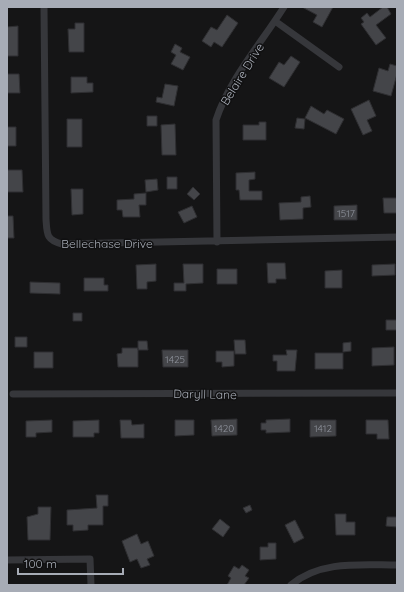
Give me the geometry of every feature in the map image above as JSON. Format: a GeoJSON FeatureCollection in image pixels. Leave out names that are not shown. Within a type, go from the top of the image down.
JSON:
{"type":"FeatureCollection","features":[{"type":"Feature","properties":{"kind":"street","name":"Bellechase Drive"},"geometry":{"type":"LineString","coordinates":[[44,7],[46,219],[48,238],[52,242],[62,244],[217,242],[397,237]]}},
{"type":"Feature","properties":{"kind":"street","name":"Belaire Drive"},"geometry":{"type":"LineString","coordinates":[[217,242],[216,120],[228,92],[284,7]]}},
{"type":"Feature","properties":{"kind":"street"},"geometry":{"type":"LineString","coordinates":[[275,21],[339,67]]}},
{"type":"Feature","properties":{"kind":"street","name":"Daryll Lane"},"geometry":{"type":"LineString","coordinates":[[13,394],[397,394]]}},
{"type":"Feature","properties":{"kind":"street"},"geometry":{"type":"LineString","coordinates":[[7,560],[90,559],[91,585]]}},
{"type":"Feature","properties":{"kind":"street"},"geometry":{"type":"LineString","coordinates":[[291,585],[298,579],[323,568],[338,566],[397,565]]}},
{"type":"Feature","properties":{"kind":"building"},"geometry":{"type":"Polygon","coordinates":[[[302,7],[333,7],[322,27],[313,22],[317,15],[302,7]]]}},
{"type":"Feature","properties":{"kind":"building"},"geometry":{"type":"Polygon","coordinates":[[[383,7],[387,7],[391,14],[376,25],[386,38],[376,45],[361,24],[364,22],[361,18],[367,13],[370,17],[383,7]]]}},
{"type":"Feature","properties":{"kind":"building"},"geometry":{"type":"Polygon","coordinates":[[[227,15],[238,23],[222,47],[214,42],[211,47],[202,41],[211,27],[217,30],[227,15]]]}},
{"type":"Feature","properties":{"kind":"building"},"geometry":{"type":"Polygon","coordinates":[[[75,23],[84,23],[84,52],[69,52],[68,29],[75,29],[75,23]]]}},
{"type":"Feature","properties":{"kind":"building"},"geometry":{"type":"Polygon","coordinates":[[[18,26],[18,56],[7,56],[7,27],[18,26]]]}},
{"type":"Feature","properties":{"kind":"building"},"geometry":{"type":"Polygon","coordinates":[[[175,44],[182,48],[180,52],[190,57],[183,70],[171,64],[176,55],[171,52],[175,44]]]}},
{"type":"Feature","properties":{"kind":"building"},"geometry":{"type":"Polygon","coordinates":[[[291,56],[300,62],[284,87],[269,78],[279,62],[284,65],[291,56]]]}},
{"type":"Feature","properties":{"kind":"building"},"geometry":{"type":"Polygon","coordinates":[[[390,64],[397,66],[397,74],[391,96],[373,91],[379,68],[388,71],[390,64]]]}},
{"type":"Feature","properties":{"kind":"building"},"geometry":{"type":"Polygon","coordinates":[[[7,74],[19,74],[20,93],[7,93],[7,74]]]}},
{"type":"Feature","properties":{"kind":"building"},"geometry":{"type":"Polygon","coordinates":[[[71,77],[87,77],[87,83],[93,83],[93,92],[71,93],[71,77]]]}},
{"type":"Feature","properties":{"kind":"building"},"geometry":{"type":"Polygon","coordinates":[[[165,84],[178,86],[174,106],[156,102],[157,97],[162,98],[165,84]]]}},
{"type":"Feature","properties":{"kind":"building"},"geometry":{"type":"Polygon","coordinates":[[[369,100],[376,116],[367,120],[372,131],[363,135],[351,109],[369,100]]]}},
{"type":"Feature","properties":{"kind":"building"},"geometry":{"type":"Polygon","coordinates":[[[311,106],[324,114],[327,110],[344,119],[336,134],[305,118],[311,106]]]}},
{"type":"Feature","properties":{"kind":"building"},"geometry":{"type":"Polygon","coordinates":[[[147,116],[157,116],[157,126],[147,126],[147,116]]]}},
{"type":"Feature","properties":{"kind":"building"},"geometry":{"type":"Polygon","coordinates":[[[297,118],[305,119],[304,129],[295,128],[297,118]]]}},
{"type":"Feature","properties":{"kind":"building"},"geometry":{"type":"Polygon","coordinates":[[[67,119],[82,119],[82,147],[67,147],[67,119]]]}},
{"type":"Feature","properties":{"kind":"building"},"geometry":{"type":"Polygon","coordinates":[[[259,122],[266,122],[266,140],[243,140],[243,125],[259,125],[259,122]]]}},
{"type":"Feature","properties":{"kind":"building"},"geometry":{"type":"Polygon","coordinates":[[[175,124],[176,155],[162,155],[161,125],[175,124]]]}},
{"type":"Feature","properties":{"kind":"building"},"geometry":{"type":"Polygon","coordinates":[[[7,127],[16,127],[16,146],[7,146],[7,127]]]}},
{"type":"Feature","properties":{"kind":"building"},"geometry":{"type":"Polygon","coordinates":[[[7,170],[22,170],[23,192],[7,192],[7,170]]]}},
{"type":"Feature","properties":{"kind":"building"},"geometry":{"type":"Polygon","coordinates":[[[255,172],[255,179],[249,180],[249,191],[262,191],[262,200],[240,200],[239,190],[236,190],[236,173],[255,172]]]}},
{"type":"Feature","properties":{"kind":"building"},"geometry":{"type":"Polygon","coordinates":[[[167,177],[177,177],[177,189],[167,189],[167,177]]]}},
{"type":"Feature","properties":{"kind":"building"},"geometry":{"type":"Polygon","coordinates":[[[157,179],[158,190],[146,192],[145,180],[157,179]]]}},
{"type":"Feature","properties":{"kind":"building"},"geometry":{"type":"Polygon","coordinates":[[[193,187],[200,194],[194,200],[187,194],[193,187]]]}},
{"type":"Feature","properties":{"kind":"building"},"geometry":{"type":"Polygon","coordinates":[[[71,189],[83,189],[83,214],[72,215],[71,189]]]}},
{"type":"Feature","properties":{"kind":"building"},"geometry":{"type":"Polygon","coordinates":[[[146,193],[146,205],[139,205],[140,217],[123,217],[122,210],[117,210],[117,200],[134,199],[134,194],[146,193]]]}},
{"type":"Feature","properties":{"kind":"building"},"geometry":{"type":"Polygon","coordinates":[[[310,196],[311,207],[303,208],[303,219],[280,220],[279,203],[301,202],[301,197],[310,196]]]}},
{"type":"Feature","properties":{"kind":"building"},"geometry":{"type":"Polygon","coordinates":[[[383,198],[397,198],[397,213],[384,213],[383,198]]]}},
{"type":"Feature","properties":{"kind":"building"},"geometry":{"type":"Polygon","coordinates":[[[357,205],[357,220],[334,220],[334,206],[357,205]]]}},
{"type":"Feature","properties":{"kind":"building"},"geometry":{"type":"Polygon","coordinates":[[[192,206],[197,217],[184,223],[178,212],[192,206]]]}},
{"type":"Feature","properties":{"kind":"building"},"geometry":{"type":"Polygon","coordinates":[[[7,216],[13,216],[14,238],[7,238],[7,216]]]}},
{"type":"Feature","properties":{"kind":"building"},"geometry":{"type":"Polygon","coordinates":[[[267,263],[285,263],[286,279],[276,279],[276,283],[268,283],[267,263]]]}},
{"type":"Feature","properties":{"kind":"building"},"geometry":{"type":"Polygon","coordinates":[[[156,264],[156,281],[147,282],[147,289],[137,289],[136,265],[156,264]]]}},
{"type":"Feature","properties":{"kind":"building"},"geometry":{"type":"Polygon","coordinates":[[[183,264],[203,264],[203,283],[186,284],[186,291],[174,291],[174,283],[184,283],[183,264]]]}},
{"type":"Feature","properties":{"kind":"building"},"geometry":{"type":"Polygon","coordinates":[[[395,264],[395,275],[372,276],[372,265],[395,264]]]}},
{"type":"Feature","properties":{"kind":"building"},"geometry":{"type":"Polygon","coordinates":[[[217,269],[237,269],[237,284],[217,284],[217,269]]]}},
{"type":"Feature","properties":{"kind":"building"},"geometry":{"type":"Polygon","coordinates":[[[342,270],[342,288],[325,288],[325,271],[342,270]]]}},
{"type":"Feature","properties":{"kind":"building"},"geometry":{"type":"Polygon","coordinates":[[[84,278],[104,278],[104,285],[108,285],[108,291],[84,291],[84,278]]]}},
{"type":"Feature","properties":{"kind":"building"},"geometry":{"type":"Polygon","coordinates":[[[30,282],[60,283],[60,294],[30,293],[30,282]]]}},
{"type":"Feature","properties":{"kind":"building"},"geometry":{"type":"Polygon","coordinates":[[[73,313],[82,313],[82,321],[73,321],[73,313]]]}},
{"type":"Feature","properties":{"kind":"building"},"geometry":{"type":"Polygon","coordinates":[[[386,320],[397,320],[397,330],[386,330],[386,320]]]}},
{"type":"Feature","properties":{"kind":"building"},"geometry":{"type":"Polygon","coordinates":[[[15,337],[27,337],[27,347],[15,347],[15,337]]]}},
{"type":"Feature","properties":{"kind":"building"},"geometry":{"type":"Polygon","coordinates":[[[234,340],[245,340],[246,354],[235,354],[234,340]]]}},
{"type":"Feature","properties":{"kind":"building"},"geometry":{"type":"Polygon","coordinates":[[[138,341],[147,341],[148,350],[138,350],[138,341]]]}},
{"type":"Feature","properties":{"kind":"building"},"geometry":{"type":"Polygon","coordinates":[[[351,342],[351,351],[343,352],[343,343],[351,342]]]}},
{"type":"Feature","properties":{"kind":"building"},"geometry":{"type":"Polygon","coordinates":[[[394,347],[394,365],[372,366],[372,348],[394,347]]]}},
{"type":"Feature","properties":{"kind":"building"},"geometry":{"type":"Polygon","coordinates":[[[122,348],[138,348],[138,367],[118,367],[117,354],[122,353],[122,348]]]}},
{"type":"Feature","properties":{"kind":"building"},"geometry":{"type":"Polygon","coordinates":[[[162,350],[188,350],[188,367],[163,367],[162,350]]]}},
{"type":"Feature","properties":{"kind":"building"},"geometry":{"type":"Polygon","coordinates":[[[286,350],[297,350],[295,371],[277,371],[277,361],[273,361],[273,355],[287,355],[286,350]]]}},
{"type":"Feature","properties":{"kind":"building"},"geometry":{"type":"Polygon","coordinates":[[[216,351],[234,351],[234,366],[222,367],[222,362],[216,362],[216,351]]]}},
{"type":"Feature","properties":{"kind":"building"},"geometry":{"type":"Polygon","coordinates":[[[34,352],[53,352],[53,368],[34,368],[34,352]]]}},
{"type":"Feature","properties":{"kind":"building"},"geometry":{"type":"Polygon","coordinates":[[[315,353],[343,353],[343,369],[315,369],[315,353]]]}},
{"type":"Feature","properties":{"kind":"building"},"geometry":{"type":"Polygon","coordinates":[[[237,419],[237,435],[212,436],[211,420],[237,419]]]}},
{"type":"Feature","properties":{"kind":"building"},"geometry":{"type":"Polygon","coordinates":[[[290,419],[290,432],[266,433],[266,430],[261,430],[261,423],[266,423],[266,420],[290,419]]]}},
{"type":"Feature","properties":{"kind":"building"},"geometry":{"type":"Polygon","coordinates":[[[52,420],[52,432],[36,433],[36,437],[26,437],[26,421],[52,420]]]}},
{"type":"Feature","properties":{"kind":"building"},"geometry":{"type":"Polygon","coordinates":[[[99,420],[99,433],[94,433],[94,437],[73,437],[73,421],[99,420]]]}},
{"type":"Feature","properties":{"kind":"building"},"geometry":{"type":"Polygon","coordinates":[[[120,420],[131,420],[132,425],[144,424],[144,438],[121,438],[120,420]]]}},
{"type":"Feature","properties":{"kind":"building"},"geometry":{"type":"Polygon","coordinates":[[[175,420],[194,420],[194,435],[175,436],[175,420]]]}},
{"type":"Feature","properties":{"kind":"building"},"geometry":{"type":"Polygon","coordinates":[[[310,420],[336,420],[336,436],[310,437],[310,420]]]}},
{"type":"Feature","properties":{"kind":"building"},"geometry":{"type":"Polygon","coordinates":[[[366,420],[388,420],[389,439],[377,439],[377,434],[366,434],[366,420]]]}},
{"type":"Feature","properties":{"kind":"building"},"geometry":{"type":"Polygon","coordinates":[[[96,495],[108,495],[108,506],[103,506],[103,525],[88,525],[88,530],[73,531],[73,525],[67,525],[67,510],[97,508],[96,495]]]}},
{"type":"Feature","properties":{"kind":"building"},"geometry":{"type":"Polygon","coordinates":[[[250,505],[252,510],[246,513],[243,508],[250,505]]]}},
{"type":"Feature","properties":{"kind":"building"},"geometry":{"type":"Polygon","coordinates":[[[38,507],[51,507],[50,540],[28,540],[27,517],[38,514],[38,507]]]}},
{"type":"Feature","properties":{"kind":"building"},"geometry":{"type":"Polygon","coordinates":[[[335,514],[346,514],[346,522],[355,522],[355,535],[336,535],[335,514]]]}},
{"type":"Feature","properties":{"kind":"building"},"geometry":{"type":"Polygon","coordinates":[[[387,517],[397,517],[397,527],[386,526],[387,517]]]}},
{"type":"Feature","properties":{"kind":"building"},"geometry":{"type":"Polygon","coordinates":[[[220,519],[230,527],[223,537],[212,529],[220,519]]]}},
{"type":"Feature","properties":{"kind":"building"},"geometry":{"type":"Polygon","coordinates":[[[295,520],[304,538],[294,543],[285,525],[295,520]]]}},
{"type":"Feature","properties":{"kind":"building"},"geometry":{"type":"Polygon","coordinates":[[[137,534],[141,544],[148,541],[154,556],[147,559],[150,565],[141,568],[137,559],[130,562],[122,541],[137,534]]]}},
{"type":"Feature","properties":{"kind":"building"},"geometry":{"type":"Polygon","coordinates":[[[268,543],[276,543],[276,559],[260,560],[260,547],[268,547],[268,543]]]}},
{"type":"Feature","properties":{"kind":"building"},"geometry":{"type":"Polygon","coordinates":[[[242,565],[249,570],[245,576],[249,578],[244,585],[227,585],[231,578],[228,576],[234,566],[239,569],[242,565]]]}}]}
